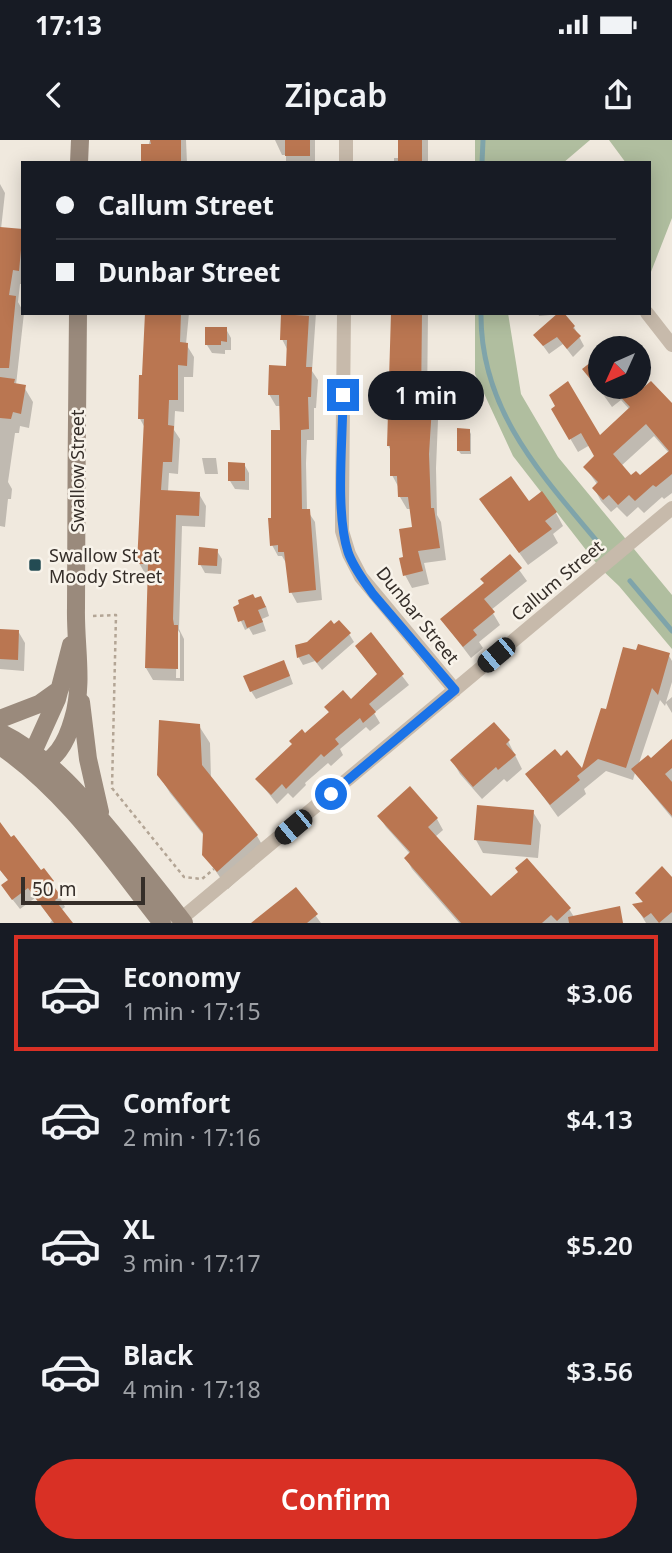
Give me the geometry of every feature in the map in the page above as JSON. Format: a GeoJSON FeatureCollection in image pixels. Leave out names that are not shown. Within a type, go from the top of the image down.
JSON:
{"type":"FeatureCollection","features":[{"type":"Feature","properties":{"kind":"street"},"geometry":{"type":"LineString","coordinates":[[79,161],[80,140]]}},
{"type":"Feature","properties":{"kind":"street"},"geometry":{"type":"LineString","coordinates":[[346,140],[346,161]]}},
{"type":"Feature","properties":{"kind":"street","name":"Swallow Street"},"geometry":{"type":"LineString","coordinates":[[37,762],[64,742],[77,704],[79,685],[75,622],[78,315]]}},
{"type":"Feature","properties":{"kind":"street","name":"Dunbar Street"},"geometry":{"type":"LineString","coordinates":[[344,315],[342,531],[349,554],[373,594],[455,690]]}},
{"type":"Feature","properties":{"kind":"street"},"geometry":{"type":"LineString","coordinates":[[649,315],[672,345]]}},
{"type":"Feature","properties":{"kind":"street","name":"Callum Street"},"geometry":{"type":"LineString","coordinates":[[181,922],[672,508]]}},
{"type":"Feature","properties":{"kind":"street","name":"Swallow Street"},"geometry":{"type":"LineString","coordinates":[[37,762],[60,689],[75,622]]}},
{"type":"Feature","properties":{"kind":"street"},"geometry":{"type":"LineString","coordinates":[[79,685],[88,759],[102,820]]}},
{"type":"Feature","properties":{"kind":"street"},"geometry":{"type":"LineString","coordinates":[[0,719],[39,704],[60,689]]}},
{"type":"Feature","properties":{"kind":"street"},"geometry":{"type":"LineString","coordinates":[[0,732],[70,784],[102,820],[181,922]]}},
{"type":"Feature","properties":{"kind":"street"},"geometry":{"type":"LineString","coordinates":[[0,746],[37,762],[162,923]]}},
{"type":"Feature","properties":{"kind":"path"},"geometry":{"type":"LineString","coordinates":[[75,622],[116,615],[113,788],[184,877],[202,879],[214,869]]}},
{"type":"Feature","properties":{"kind":"green space"},"geometry":{"type":"Polygon","coordinates":[[[475,140],[590,140],[565,161],[475,161],[475,140]]]}},
{"type":"Feature","properties":{"kind":"green space"},"geometry":{"type":"Polygon","coordinates":[[[609,140],[672,140],[672,218],[651,272],[651,161],[625,161],[609,140]]]}},
{"type":"Feature","properties":{"kind":"green space"},"geometry":{"type":"Polygon","coordinates":[[[475,315],[508,315],[521,394],[558,457],[672,595],[672,649],[619,586],[600,568],[513,456],[475,374],[475,315]]]}},
{"type":"Feature","properties":{"kind":"building"},"geometry":{"type":"Polygon","coordinates":[[[150,140],[181,140],[181,161],[141,161],[141,144],[151,144],[150,140]]]}},
{"type":"Feature","properties":{"kind":"building"},"geometry":{"type":"Polygon","coordinates":[[[285,140],[310,140],[310,156],[285,156],[285,140]]]}},
{"type":"Feature","properties":{"kind":"building"},"geometry":{"type":"Polygon","coordinates":[[[398,140],[422,140],[422,161],[398,161],[398,140]]]}},
{"type":"Feature","properties":{"kind":"building"},"geometry":{"type":"Polygon","coordinates":[[[0,227],[21,229],[21,250],[19,271],[13,270],[9,295],[16,296],[9,368],[0,368],[0,227]]]}},
{"type":"Feature","properties":{"kind":"building"},"geometry":{"type":"Polygon","coordinates":[[[145,315],[181,315],[180,342],[188,343],[187,366],[178,365],[178,400],[169,400],[168,425],[174,426],[172,462],[163,462],[161,490],[200,492],[199,516],[176,515],[173,619],[174,625],[178,625],[178,669],[145,668],[148,564],[137,564],[144,419],[138,419],[139,375],[142,375],[145,315]]]}},
{"type":"Feature","properties":{"kind":"building"},"geometry":{"type":"Polygon","coordinates":[[[281,315],[309,316],[306,367],[312,367],[311,397],[308,397],[309,429],[301,430],[302,509],[310,509],[316,590],[289,593],[284,552],[278,552],[278,545],[270,546],[268,518],[271,518],[271,430],[280,430],[279,395],[268,395],[269,365],[286,366],[287,340],[280,340],[281,315]]]}},
{"type":"Feature","properties":{"kind":"building"},"geometry":{"type":"Polygon","coordinates":[[[391,315],[422,315],[421,405],[432,406],[429,454],[431,508],[434,508],[440,548],[418,551],[423,571],[403,576],[399,558],[403,557],[399,529],[412,527],[408,497],[398,497],[397,476],[390,476],[390,446],[387,446],[391,315]]]}},
{"type":"Feature","properties":{"kind":"building"},"geometry":{"type":"Polygon","coordinates":[[[556,315],[566,315],[581,336],[567,349],[557,337],[543,346],[533,335],[556,315]]]}},
{"type":"Feature","properties":{"kind":"building"},"geometry":{"type":"Polygon","coordinates":[[[205,327],[227,327],[227,342],[221,341],[221,345],[205,345],[205,327]]]}},
{"type":"Feature","properties":{"kind":"building"},"geometry":{"type":"Polygon","coordinates":[[[588,364],[588,376],[582,369],[588,364]]]}},
{"type":"Feature","properties":{"kind":"building"},"geometry":{"type":"Polygon","coordinates":[[[0,377],[15,379],[14,383],[26,385],[21,414],[13,412],[11,419],[0,418],[0,377]]]}},
{"type":"Feature","properties":{"kind":"building"},"geometry":{"type":"Polygon","coordinates":[[[568,381],[600,435],[630,407],[622,399],[651,399],[651,381],[672,403],[672,474],[656,487],[653,485],[635,501],[629,495],[618,505],[609,495],[603,500],[592,488],[598,482],[583,467],[594,456],[581,433],[569,440],[551,409],[555,406],[549,395],[568,381]],[[646,424],[613,454],[631,475],[636,471],[640,475],[669,451],[646,424]]]}},
{"type":"Feature","properties":{"kind":"building"},"geometry":{"type":"Polygon","coordinates":[[[457,428],[470,429],[470,451],[457,451],[457,428]]]}},
{"type":"Feature","properties":{"kind":"building"},"geometry":{"type":"Polygon","coordinates":[[[228,462],[245,463],[245,481],[228,481],[228,462]]]}},
{"type":"Feature","properties":{"kind":"building"},"geometry":{"type":"Polygon","coordinates":[[[511,476],[529,501],[542,491],[557,512],[545,521],[552,529],[519,553],[479,499],[511,476]]]}},
{"type":"Feature","properties":{"kind":"building"},"geometry":{"type":"Polygon","coordinates":[[[199,547],[218,549],[217,566],[198,565],[199,547]]]}},
{"type":"Feature","properties":{"kind":"building"},"geometry":{"type":"Polygon","coordinates":[[[510,554],[522,568],[484,599],[495,612],[473,630],[477,635],[463,647],[440,619],[484,583],[480,579],[510,554]]]}},
{"type":"Feature","properties":{"kind":"building"},"geometry":{"type":"Polygon","coordinates":[[[253,594],[255,598],[261,596],[266,607],[258,610],[263,622],[247,628],[244,620],[238,622],[233,607],[239,604],[238,600],[253,594]]]}},
{"type":"Feature","properties":{"kind":"building"},"geometry":{"type":"Polygon","coordinates":[[[331,620],[334,624],[339,620],[351,633],[317,663],[309,654],[297,658],[295,645],[307,642],[331,620]]]}},
{"type":"Feature","properties":{"kind":"building"},"geometry":{"type":"Polygon","coordinates":[[[0,629],[19,630],[18,660],[0,659],[0,629]]]}},
{"type":"Feature","properties":{"kind":"building"},"geometry":{"type":"Polygon","coordinates":[[[371,632],[404,674],[369,704],[376,712],[363,723],[360,718],[335,739],[339,744],[324,757],[321,754],[286,789],[282,784],[271,795],[255,779],[292,744],[289,741],[302,729],[305,733],[329,712],[324,707],[343,690],[351,699],[377,674],[355,646],[371,632]]]}},
{"type":"Feature","properties":{"kind":"building"},"geometry":{"type":"Polygon","coordinates":[[[638,644],[670,653],[658,695],[652,688],[626,768],[598,759],[577,776],[580,780],[550,805],[525,774],[555,749],[561,756],[567,750],[582,768],[601,708],[606,709],[623,647],[636,650],[638,644]]]}},
{"type":"Feature","properties":{"kind":"building"},"geometry":{"type":"Polygon","coordinates":[[[284,660],[290,676],[250,692],[243,676],[284,660]]]}},
{"type":"Feature","properties":{"kind":"building"},"geometry":{"type":"Polygon","coordinates":[[[159,720],[200,724],[202,765],[258,835],[217,872],[202,855],[203,833],[157,775],[159,720]]]}},
{"type":"Feature","properties":{"kind":"building"},"geometry":{"type":"Polygon","coordinates":[[[494,722],[510,740],[506,744],[516,755],[498,770],[496,767],[473,787],[450,760],[494,722]]]}},
{"type":"Feature","properties":{"kind":"building"},"geometry":{"type":"Polygon","coordinates":[[[672,739],[672,768],[665,774],[672,782],[672,816],[631,769],[648,755],[651,758],[672,739]]]}},
{"type":"Feature","properties":{"kind":"building"},"geometry":{"type":"Polygon","coordinates":[[[410,786],[438,818],[428,827],[491,896],[518,872],[515,868],[527,858],[571,908],[557,921],[551,915],[542,923],[461,923],[404,858],[410,852],[377,816],[410,786]]]}},
{"type":"Feature","properties":{"kind":"building"},"geometry":{"type":"Polygon","coordinates":[[[477,805],[534,810],[531,845],[474,840],[477,805]]]}},
{"type":"Feature","properties":{"kind":"building"},"geometry":{"type":"Polygon","coordinates":[[[0,822],[11,837],[14,835],[41,870],[44,868],[54,881],[51,883],[61,896],[55,900],[73,923],[54,923],[28,888],[12,900],[1,885],[8,880],[0,870],[0,822]]]}},
{"type":"Feature","properties":{"kind":"building"},"geometry":{"type":"Polygon","coordinates":[[[662,866],[672,877],[672,912],[659,923],[651,913],[644,918],[632,904],[643,902],[635,893],[662,866]]]}},
{"type":"Feature","properties":{"kind":"building"},"geometry":{"type":"Polygon","coordinates":[[[296,887],[318,914],[307,923],[251,923],[296,887]]]}},
{"type":"Feature","properties":{"kind":"building"},"geometry":{"type":"Polygon","coordinates":[[[620,906],[623,923],[569,923],[568,917],[620,906]]]}},
{"type":"Feature","properties":{"kind":"waterway"},"geometry":{"type":"LineString","coordinates":[[482,161],[483,140]]}},
{"type":"Feature","properties":{"kind":"waterway"},"geometry":{"type":"LineString","coordinates":[[481,315],[483,347],[502,409],[534,463],[596,540]]}},
{"type":"Feature","properties":{"kind":"waterway"},"geometry":{"type":"LineString","coordinates":[[630,581],[672,631]]}},
{"type":"Feature","properties":{"kind":"place","name":"Swallow St at Moody Street"},"geometry":{"type":"Point","coordinates":[35,565]}},
{"type":"Feature","properties":{"kind":"route"},"geometry":{"type":"LineString","coordinates":[[331,794],[455,690],[373,594],[349,554],[342,531],[343,395]]}}]}
